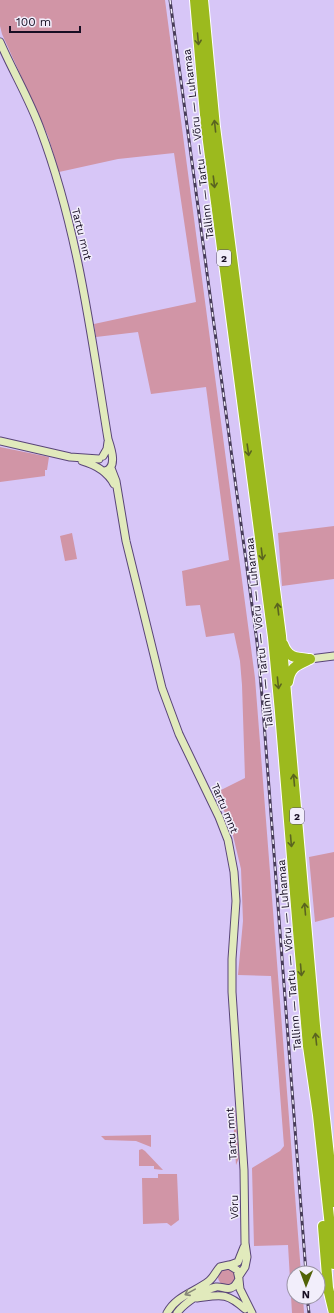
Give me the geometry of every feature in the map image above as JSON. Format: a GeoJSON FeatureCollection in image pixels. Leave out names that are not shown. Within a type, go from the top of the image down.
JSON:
{"type":"FeatureCollection","features":[{"type":"Feature","properties":{"kind":"highway","name":"Tallinn — Tartu — Võru — Luhamaa"},"geometry":{"type":"LineString","coordinates":[[195,0],[206,126],[273,637],[308,1046],[318,1116],[334,1264]]}},
{"type":"Feature","properties":{"kind":"highway","name":"Tallinn — Tartu — Võru — Luhamaa"},"geometry":{"type":"LineString","coordinates":[[203,0],[215,127],[281,636],[315,1026],[334,1202]]}},
{"type":"Feature","properties":{"kind":"highway"},"geometry":{"type":"LineString","coordinates":[[281,636],[288,654],[296,658],[310,659]]}},
{"type":"Feature","properties":{"kind":"highway"},"geometry":{"type":"LineString","coordinates":[[287,693],[290,671],[296,666],[310,659]]}},
{"type":"Feature","properties":{"kind":"highway"},"geometry":{"type":"LineString","coordinates":[[318,1116],[315,1123],[322,1220],[328,1288],[334,1313]]}},
{"type":"Feature","properties":{"kind":"street","name":"Tartu mnt"},"geometry":{"type":"LineString","coordinates":[[0,42],[33,111],[56,178],[74,245],[84,290],[108,440],[111,450],[111,459]]}},
{"type":"Feature","properties":{"kind":"street","name":"Tartu mnt"},"geometry":{"type":"LineString","coordinates":[[101,457],[107,449],[108,440]]}},
{"type":"Feature","properties":{"kind":"street"},"geometry":{"type":"LineString","coordinates":[[0,441],[70,457],[105,469]]}},
{"type":"Feature","properties":{"kind":"street"},"geometry":{"type":"LineString","coordinates":[[70,457],[108,456],[111,459],[112,464],[105,469]]}},
{"type":"Feature","properties":{"kind":"street"},"geometry":{"type":"LineString","coordinates":[[101,457],[98,463],[105,469]]}},
{"type":"Feature","properties":{"kind":"street","name":"Tartu mnt"},"geometry":{"type":"LineString","coordinates":[[105,469],[116,481],[130,557],[162,688],[180,734],[220,817],[232,856],[236,901],[232,959],[232,992],[244,1170]]}},
{"type":"Feature","properties":{"kind":"street"},"geometry":{"type":"LineString","coordinates":[[310,659],[334,656]]}},
{"type":"Feature","properties":{"kind":"street","name":"Võru"},"geometry":{"type":"LineString","coordinates":[[239,1278],[246,1263],[244,1170]]}},
{"type":"Feature","properties":{"kind":"street","name":"Võru"},"geometry":{"type":"LineString","coordinates":[[230,1266],[238,1262],[240,1259],[245,1243]]}},
{"type":"Feature","properties":{"kind":"street"},"geometry":{"type":"LineString","coordinates":[[167,1313],[175,1302],[204,1285],[215,1275],[220,1267],[226,1265],[237,1270],[240,1289],[252,1313]]}},
{"type":"Feature","properties":{"kind":"street"},"geometry":{"type":"LineString","coordinates":[[215,1275],[216,1282],[240,1299],[246,1311]]}},
{"type":"Feature","properties":{"kind":"street"},"geometry":{"type":"LineString","coordinates":[[177,1313],[183,1306],[208,1290],[216,1287],[224,1288],[234,1286],[239,1278]]}},
{"type":"Feature","properties":{"kind":"street"},"geometry":{"type":"LineString","coordinates":[[195,1298],[218,1295],[224,1296],[235,1300],[246,1311]]}},
{"type":"Feature","properties":{"kind":"shaded area"},"geometry":{"type":"Polygon","coordinates":[[[0,0],[165,0],[255,678],[300,1265],[289,1265],[288,1245],[254,1246],[252,1168],[280,1151],[284,1146],[271,976],[238,975],[243,921],[241,869],[230,823],[215,793],[245,778],[240,661],[234,633],[206,637],[200,605],[186,606],[182,571],[229,560],[206,387],[151,394],[138,332],[96,337],[94,324],[196,302],[174,153],[118,159],[59,172],[48,136],[2,34],[0,26],[0,0]]]}},
{"type":"Feature","properties":{"kind":"shaded area"},"geometry":{"type":"Polygon","coordinates":[[[0,447],[49,457],[47,470],[45,470],[45,476],[0,482],[0,447]]]}},
{"type":"Feature","properties":{"kind":"shaded area"},"geometry":{"type":"Polygon","coordinates":[[[334,526],[334,579],[282,586],[278,533],[334,526]]]}},
{"type":"Feature","properties":{"kind":"shaded area"},"geometry":{"type":"Polygon","coordinates":[[[72,533],[77,559],[65,561],[60,536],[72,533]]]}},
{"type":"Feature","properties":{"kind":"shaded area"},"geometry":{"type":"Polygon","coordinates":[[[334,852],[334,917],[315,922],[309,857],[334,852]]]}},
{"type":"Feature","properties":{"kind":"shaded area"},"geometry":{"type":"Polygon","coordinates":[[[233,1107],[235,1110],[239,1158],[236,1165],[233,1116],[233,1107]]]}},
{"type":"Feature","properties":{"kind":"shaded area"},"geometry":{"type":"Polygon","coordinates":[[[151,1135],[151,1147],[136,1141],[105,1140],[101,1136],[151,1135]]]}},
{"type":"Feature","properties":{"kind":"shaded area"},"geometry":{"type":"Polygon","coordinates":[[[142,1149],[163,1170],[154,1169],[154,1166],[139,1166],[139,1150],[142,1149]]]}},
{"type":"Feature","properties":{"kind":"shaded area"},"geometry":{"type":"Polygon","coordinates":[[[158,1174],[177,1174],[179,1220],[171,1226],[167,1223],[143,1224],[142,1178],[158,1178],[158,1174]]]}},
{"type":"Feature","properties":{"kind":"shaded area"},"geometry":{"type":"Polygon","coordinates":[[[227,1268],[233,1271],[236,1277],[233,1283],[227,1286],[221,1283],[218,1277],[221,1271],[227,1268]]]}},
{"type":"Feature","properties":{"kind":"shaded area"},"geometry":{"type":"Polygon","coordinates":[[[292,1305],[304,1305],[304,1313],[292,1313],[292,1305]]]}},
{"type":"Feature","properties":{"kind":"railway"},"geometry":{"type":"LineString","coordinates":[[170,0],[257,642],[305,1265]]}},
{"type":"Feature","properties":{"kind":"railway"},"geometry":{"type":"LineString","coordinates":[[308,1305],[309,1313]]}}]}
